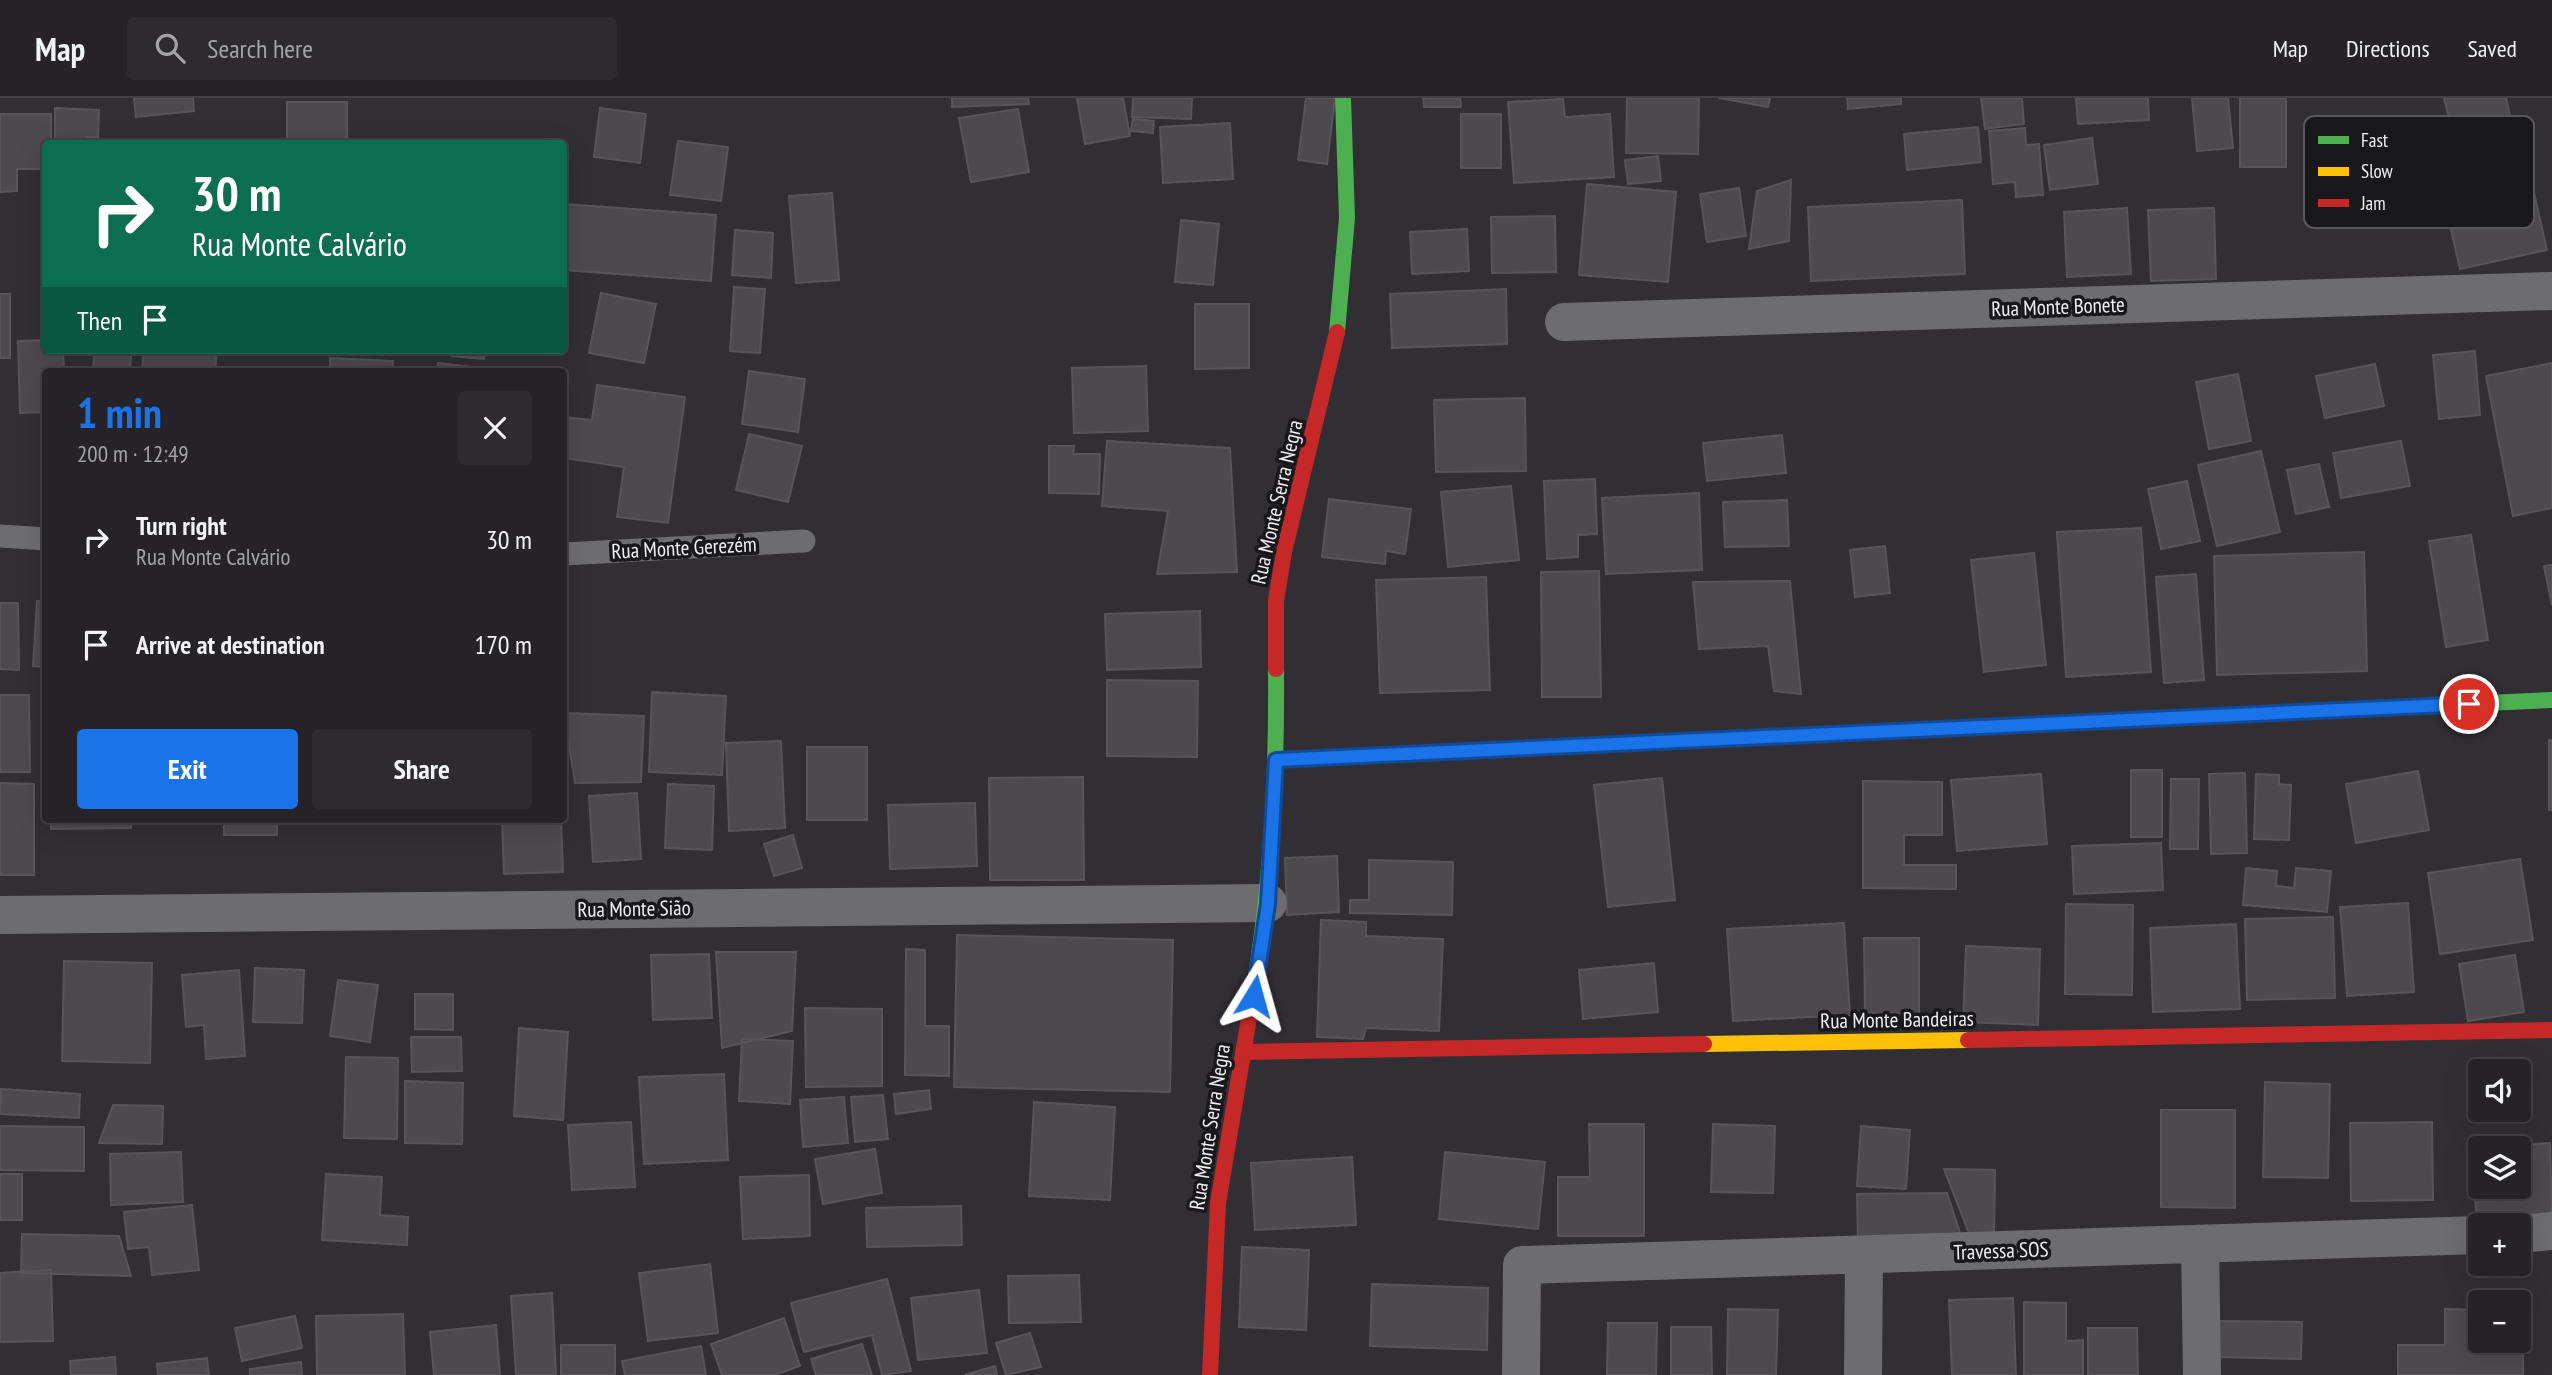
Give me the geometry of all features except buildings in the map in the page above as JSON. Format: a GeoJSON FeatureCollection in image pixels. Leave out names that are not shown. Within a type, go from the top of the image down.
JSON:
{"type":"FeatureCollection","features":[{"type":"Feature","properties":{"kind":"street","name":"Rua Monte Serra Negra"},"geometry":{"type":"LineString","coordinates":[[1210,1375],[1218,1203],[1268,904],[1276,760],[1276,601],[1283,552],[1336,337],[1344,276],[1347,218],[1343,98]]}},
{"type":"Feature","properties":{"kind":"street","name":"Rua Monte Bonete"},"geometry":{"type":"LineString","coordinates":[[1564,322],[2552,291]]}},
{"type":"Feature","properties":{"kind":"street"},"geometry":{"type":"LineString","coordinates":[[1276,760],[2552,700]]}},
{"type":"Feature","properties":{"kind":"street","name":"Rua Monte Sião"},"geometry":{"type":"LineString","coordinates":[[0,915],[1268,904]]}},
{"type":"Feature","properties":{"kind":"street","name":"Rua Monte Bandeiras"},"geometry":{"type":"LineString","coordinates":[[1242,1052],[2552,1030]]}},
{"type":"Feature","properties":{"kind":"street"},"geometry":{"type":"LineString","coordinates":[[2531,1233],[2552,1231]]}},
{"type":"Feature","properties":{"kind":"street","name":"Travessa SOS"},"geometry":{"type":"LineString","coordinates":[[1521,1375],[1522,1265],[2468,1235]]}},
{"type":"Feature","properties":{"kind":"street"},"geometry":{"type":"LineString","coordinates":[[2200,1244],[2203,1375]]}},
{"type":"Feature","properties":{"kind":"street"},"geometry":{"type":"LineString","coordinates":[[1863,1375],[1864,1255]]}},
{"type":"Feature","properties":{"kind":"lane"},"geometry":{"type":"LineString","coordinates":[[0,536],[42,539]]}},
{"type":"Feature","properties":{"kind":"lane","name":"Rua Monte Gerezém"},"geometry":{"type":"LineString","coordinates":[[567,554],[804,541]]}},
{"type":"Feature","properties":{"kind":"traffic: fast"},"geometry":{"type":"LineString","coordinates":[[1337,332],[1347,218],[1343,98]]}},
{"type":"Feature","properties":{"kind":"traffic: fast"},"geometry":{"type":"LineString","coordinates":[[1255,982],[1266,904],[1272,826],[1276,669]]}},
{"type":"Feature","properties":{"kind":"traffic: fast"},"geometry":{"type":"LineString","coordinates":[[2270,713],[2552,700]]}},
{"type":"Feature","properties":{"kind":"traffic: fast"},"geometry":{"type":"LineString","coordinates":[[1657,742],[1983,727]]}},
{"type":"Feature","properties":{"kind":"traffic: slow"},"geometry":{"type":"LineString","coordinates":[[1277,760],[1657,742]]}},
{"type":"Feature","properties":{"kind":"traffic: slow"},"geometry":{"type":"LineString","coordinates":[[1704,1044],[1968,1040]]}},
{"type":"Feature","properties":{"kind":"traffic: jam"},"geometry":{"type":"LineString","coordinates":[[1276,669],[1276,601],[1284,552],[1337,332]]}},
{"type":"Feature","properties":{"kind":"traffic: jam"},"geometry":{"type":"LineString","coordinates":[[1983,727],[2270,713]]}},
{"type":"Feature","properties":{"kind":"traffic: jam"},"geometry":{"type":"LineString","coordinates":[[1210,1375],[1218,1203],[1255,982]]}},
{"type":"Feature","properties":{"kind":"traffic: jam"},"geometry":{"type":"LineString","coordinates":[[1968,1040],[2552,1030]]}},
{"type":"Feature","properties":{"kind":"traffic: jam"},"geometry":{"type":"LineString","coordinates":[[1243,1052],[1704,1044]]}},
{"type":"Feature","properties":{"kind":"route"},"geometry":{"type":"LineString","coordinates":[[1254,996],[1268,904],[1276,760],[2469,704]]}}]}
